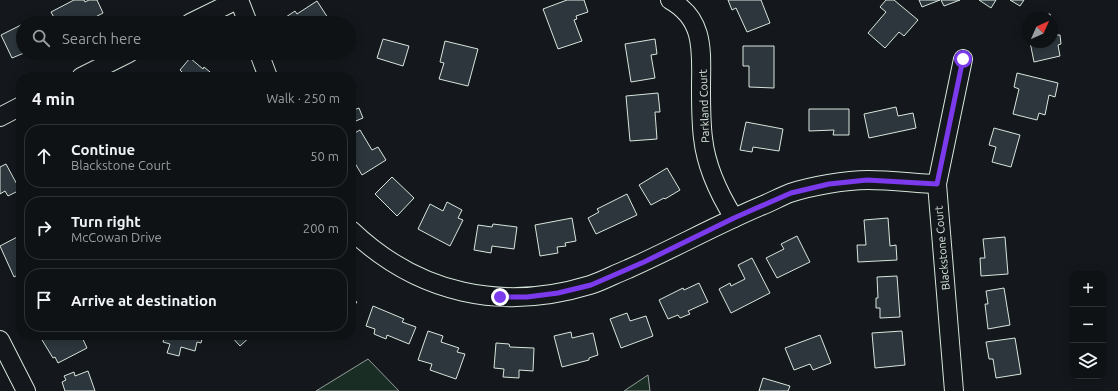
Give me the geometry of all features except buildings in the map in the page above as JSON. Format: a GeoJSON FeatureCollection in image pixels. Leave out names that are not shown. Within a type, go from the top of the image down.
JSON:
{"type":"FeatureCollection","features":[{"type":"Feature","properties":{"kind":"street"},"geometry":{"type":"LineString","coordinates":[[205,16],[238,0],[245,16]]}},
{"type":"Feature","properties":{"kind":"street","name":"Parkland Court"},"geometry":{"type":"LineString","coordinates":[[670,0],[688,13],[700,37],[702,62],[701,89],[703,139],[710,167],[724,202],[734,218]]}},
{"type":"Feature","properties":{"kind":"street","name":"Blackstone Court"},"geometry":{"type":"LineString","coordinates":[[954,391],[937,184],[963,59]]}},
{"type":"Feature","properties":{"kind":"street"},"geometry":{"type":"LineString","coordinates":[[90,72],[115,60]]}},
{"type":"Feature","properties":{"kind":"street"},"geometry":{"type":"LineString","coordinates":[[262,60],[266,72]]}},
{"type":"Feature","properties":{"kind":"street"},"geometry":{"type":"LineString","coordinates":[[0,117],[16,109]]}},
{"type":"Feature","properties":{"kind":"street"},"geometry":{"type":"LineString","coordinates":[[356,235],[366,245],[391,262],[409,273],[439,286],[469,293],[500,297],[527,297],[558,293],[591,285],[644,262],[734,218],[791,193],[829,184],[867,180],[937,184]]}},
{"type":"Feature","properties":{"kind":"street"},"geometry":{"type":"LineString","coordinates":[[0,340],[26,391]]}},
{"type":"Feature","properties":{"kind":"green space"},"geometry":{"type":"Polygon","coordinates":[[[368,359],[399,391],[316,391],[368,359]]]}},
{"type":"Feature","properties":{"kind":"green space"},"geometry":{"type":"Polygon","coordinates":[[[648,375],[650,391],[624,391],[648,375]]]}},
{"type":"Feature","properties":{"kind":"route"},"geometry":{"type":"LineString","coordinates":[[500,297],[527,297],[558,293],[591,285],[644,262],[734,218],[791,193],[829,184],[867,180],[937,184],[963,59]]}}]}
